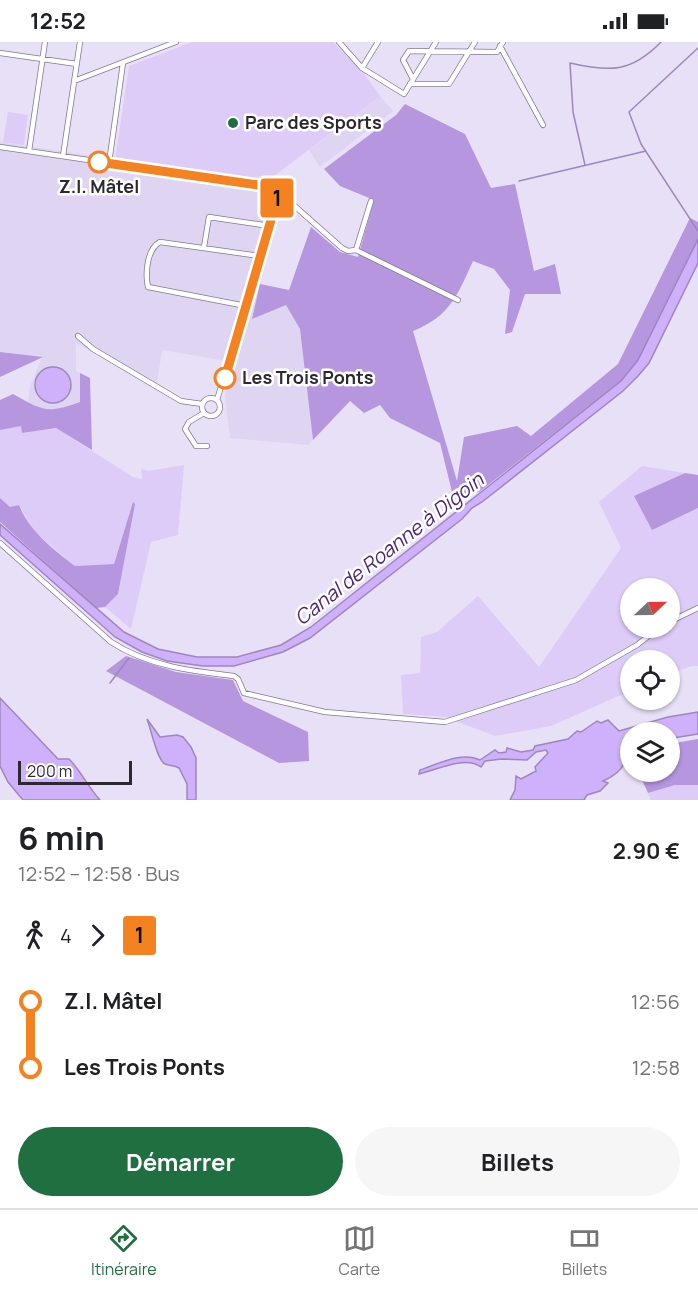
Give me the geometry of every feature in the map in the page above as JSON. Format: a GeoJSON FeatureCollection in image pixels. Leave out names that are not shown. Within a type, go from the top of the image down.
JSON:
{"type":"FeatureCollection","features":[{"type":"Feature","properties":{"kind":"street"},"geometry":{"type":"LineString","coordinates":[[29,151],[45,42]]}},
{"type":"Feature","properties":{"kind":"street"},"geometry":{"type":"LineString","coordinates":[[63,156],[80,42]]}},
{"type":"Feature","properties":{"kind":"street"},"geometry":{"type":"LineString","coordinates":[[74,81],[176,42]]}},
{"type":"Feature","properties":{"kind":"street"},"geometry":{"type":"LineString","coordinates":[[339,42],[362,68],[404,94],[436,42]]}},
{"type":"Feature","properties":{"kind":"street"},"geometry":{"type":"LineString","coordinates":[[362,68],[378,42]]}},
{"type":"Feature","properties":{"kind":"street"},"geometry":{"type":"LineString","coordinates":[[411,82],[448,84],[475,42]]}},
{"type":"Feature","properties":{"kind":"street"},"geometry":{"type":"LineString","coordinates":[[411,82],[404,62],[409,51],[497,52],[501,44]]}},
{"type":"Feature","properties":{"kind":"street"},"geometry":{"type":"LineString","coordinates":[[501,44],[543,125]]}},
{"type":"Feature","properties":{"kind":"street"},"geometry":{"type":"LineString","coordinates":[[0,53],[77,64]]}},
{"type":"Feature","properties":{"kind":"street"},"geometry":{"type":"LineString","coordinates":[[109,163],[123,63]]}},
{"type":"Feature","properties":{"kind":"street"},"geometry":{"type":"LineString","coordinates":[[0,147],[265,186],[276,192],[278,196],[290,201],[342,248],[348,251],[356,250],[458,300]]}},
{"type":"Feature","properties":{"kind":"street"},"geometry":{"type":"LineString","coordinates":[[204,413],[210,416],[218,412],[220,406],[217,400],[278,196]]}},
{"type":"Feature","properties":{"kind":"street"},"geometry":{"type":"LineString","coordinates":[[356,250],[371,201]]}},
{"type":"Feature","properties":{"kind":"street"},"geometry":{"type":"LineString","coordinates":[[204,247],[209,217],[270,226]]}},
{"type":"Feature","properties":{"kind":"street"},"geometry":{"type":"LineString","coordinates":[[246,306],[148,287],[146,280],[150,251],[160,242],[260,256]]}},
{"type":"Feature","properties":{"kind":"street"},"geometry":{"type":"LineString","coordinates":[[78,336],[93,349],[181,400],[202,404]]}},
{"type":"Feature","properties":{"kind":"street"},"geometry":{"type":"LineString","coordinates":[[202,404],[207,398],[217,400]]}},
{"type":"Feature","properties":{"kind":"street"},"geometry":{"type":"LineString","coordinates":[[202,404],[204,413]]}},
{"type":"Feature","properties":{"kind":"street"},"geometry":{"type":"LineString","coordinates":[[204,413],[189,422],[185,429],[196,446],[207,446]]}},
{"type":"Feature","properties":{"kind":"street"},"geometry":{"type":"LineString","coordinates":[[0,543],[111,642],[124,650],[164,665],[236,677],[244,693],[325,712],[435,722],[451,720],[576,680],[646,638]]}},
{"type":"Feature","properties":{"kind":"street"},"geometry":{"type":"LineString","coordinates":[[680,617],[698,608]]}},
{"type":"Feature","properties":{"kind":"shaded area","name":"Parc des Sports"},"geometry":{"type":"Polygon","coordinates":[[[192,42],[333,42],[365,75],[380,96],[266,182],[115,160],[129,66],[192,42]]]}},
{"type":"Feature","properties":{"kind":"shaded area"},"geometry":{"type":"Polygon","coordinates":[[[380,96],[393,111],[320,167],[309,150],[380,96]]]}},
{"type":"Feature","properties":{"kind":"shaded area"},"geometry":{"type":"Polygon","coordinates":[[[405,104],[465,134],[491,188],[515,184],[534,271],[555,264],[561,294],[525,294],[512,332],[505,334],[510,290],[494,269],[473,261],[451,304],[436,319],[413,331],[457,481],[464,437],[517,426],[531,436],[618,364],[690,218],[698,222],[698,239],[638,361],[621,381],[479,492],[453,496],[440,443],[390,418],[380,405],[364,413],[350,401],[313,440],[300,329],[286,305],[252,319],[260,284],[289,290],[311,227],[340,252],[358,257],[374,200],[340,186],[324,169],[396,115],[405,104]]]}},
{"type":"Feature","properties":{"kind":"shaded area"},"geometry":{"type":"Polygon","coordinates":[[[8,112],[28,115],[24,145],[3,142],[8,112]]]}},
{"type":"Feature","properties":{"kind":"shaded area"},"geometry":{"type":"Polygon","coordinates":[[[0,142],[266,182],[279,190],[282,195],[252,319],[286,305],[300,329],[313,440],[308,445],[230,438],[225,396],[233,362],[162,350],[156,388],[76,343],[76,371],[80,373],[80,402],[46,411],[28,402],[30,386],[42,357],[0,352],[0,142]]]}},
{"type":"Feature","properties":{"kind":"shaded area"},"geometry":{"type":"Polygon","coordinates":[[[698,239],[698,263],[649,363],[623,391],[310,638],[283,652],[234,666],[203,666],[167,661],[142,652],[115,637],[0,535],[0,524],[124,632],[158,649],[197,657],[237,657],[281,645],[311,627],[621,381],[638,360],[698,239]]]}},
{"type":"Feature","properties":{"kind":"shaded area"},"geometry":{"type":"Polygon","coordinates":[[[0,352],[43,357],[0,377],[0,352]]]}},
{"type":"Feature","properties":{"kind":"shaded area"},"geometry":{"type":"Polygon","coordinates":[[[53,367],[66,372],[71,385],[66,398],[53,403],[40,398],[35,385],[40,372],[53,367]]]}},
{"type":"Feature","properties":{"kind":"shaded area"},"geometry":{"type":"Polygon","coordinates":[[[80,373],[90,378],[92,450],[56,428],[22,433],[21,426],[0,430],[0,400],[13,394],[45,409],[60,408],[80,402],[80,373]]]}},
{"type":"Feature","properties":{"kind":"shaded area"},"geometry":{"type":"Polygon","coordinates":[[[22,425],[22,433],[56,428],[133,477],[142,479],[141,469],[148,471],[184,465],[178,535],[151,542],[131,629],[105,607],[118,594],[133,502],[114,564],[75,566],[34,531],[19,505],[10,507],[0,498],[0,430],[22,425]]]}},
{"type":"Feature","properties":{"kind":"shaded area"},"geometry":{"type":"Polygon","coordinates":[[[642,466],[685,473],[634,497],[682,516],[698,508],[698,666],[680,670],[680,650],[620,650],[620,695],[551,726],[495,736],[445,717],[403,714],[401,675],[420,673],[421,637],[437,632],[478,596],[539,667],[621,548],[599,502],[642,466]]]}},
{"type":"Feature","properties":{"kind":"shaded area"},"geometry":{"type":"Polygon","coordinates":[[[685,473],[698,475],[698,508],[652,530],[634,496],[685,473]]]}},
{"type":"Feature","properties":{"kind":"shaded area"},"geometry":{"type":"Polygon","coordinates":[[[0,498],[10,507],[19,505],[35,531],[75,566],[114,564],[133,502],[135,504],[118,594],[105,607],[96,608],[0,522],[0,498]]]}},
{"type":"Feature","properties":{"kind":"shaded area"},"geometry":{"type":"Polygon","coordinates":[[[126,656],[176,672],[233,680],[243,701],[308,732],[309,761],[279,763],[106,671],[126,656]]]}},
{"type":"Feature","properties":{"kind":"shaded area"},"geometry":{"type":"Polygon","coordinates":[[[0,698],[58,759],[69,759],[100,800],[23,800],[8,782],[0,766],[0,698]]]}},
{"type":"Feature","properties":{"kind":"shaded area"},"geometry":{"type":"Polygon","coordinates":[[[698,712],[698,734],[680,737],[680,722],[650,722],[698,712]]]}},
{"type":"Feature","properties":{"kind":"shaded area"},"geometry":{"type":"Polygon","coordinates":[[[147,719],[160,737],[177,735],[183,737],[191,747],[196,758],[196,800],[187,800],[187,784],[179,768],[162,761],[147,719]]]}},
{"type":"Feature","properties":{"kind":"shaded area"},"geometry":{"type":"Polygon","coordinates":[[[608,720],[619,731],[620,769],[603,781],[608,783],[600,791],[587,795],[584,800],[510,800],[515,790],[516,776],[521,779],[536,771],[535,767],[548,753],[546,750],[536,752],[527,760],[485,761],[481,767],[467,762],[451,764],[419,774],[420,770],[457,758],[480,760],[495,750],[499,753],[506,752],[507,748],[521,752],[533,750],[535,746],[568,739],[577,731],[581,732],[597,721],[601,723],[608,720]]]}},
{"type":"Feature","properties":{"kind":"shaded area"},"geometry":{"type":"Polygon","coordinates":[[[698,739],[698,785],[675,785],[648,793],[643,782],[680,782],[680,742],[698,739]]]}},
{"type":"Feature","properties":{"kind":"shaded area"},"geometry":{"type":"Polygon","coordinates":[[[675,785],[698,785],[698,800],[651,800],[648,793],[675,785]]]}},
{"type":"Feature","properties":{"kind":"waterway"},"geometry":{"type":"LineString","coordinates":[[585,165],[573,112],[570,63],[596,68],[619,68],[640,60],[661,42]]}},
{"type":"Feature","properties":{"kind":"waterway"},"geometry":{"type":"LineString","coordinates":[[698,48],[629,112],[641,144],[698,231]]}},
{"type":"Feature","properties":{"kind":"waterway"},"geometry":{"type":"LineString","coordinates":[[519,181],[646,151]]}},
{"type":"Feature","properties":{"kind":"waterway"},"geometry":{"type":"LineString","coordinates":[[110,683],[129,658]]}},
{"type":"Feature","properties":{"kind":"bus line","name":"1"},"geometry":{"type":"LineString","coordinates":[[99,162],[265,186],[276,192],[278,196],[270,226],[225,378]]}},
{"type":"Feature","properties":{"kind":"place","name":"Parc des Sports"},"geometry":{"type":"Point","coordinates":[233,123]}},
{"type":"Feature","properties":{"kind":"place","name":"Z.I. Mâtel"},"geometry":{"type":"Point","coordinates":[99,162]}},
{"type":"Feature","properties":{"kind":"place","name":"Les Trois Ponts"},"geometry":{"type":"Point","coordinates":[225,378]}},
{"type":"Feature","properties":{"kind":"water label","name":"Canal de Roanne à Digoin"},"geometry":{"type":"Point","coordinates":[389,549]}}]}
